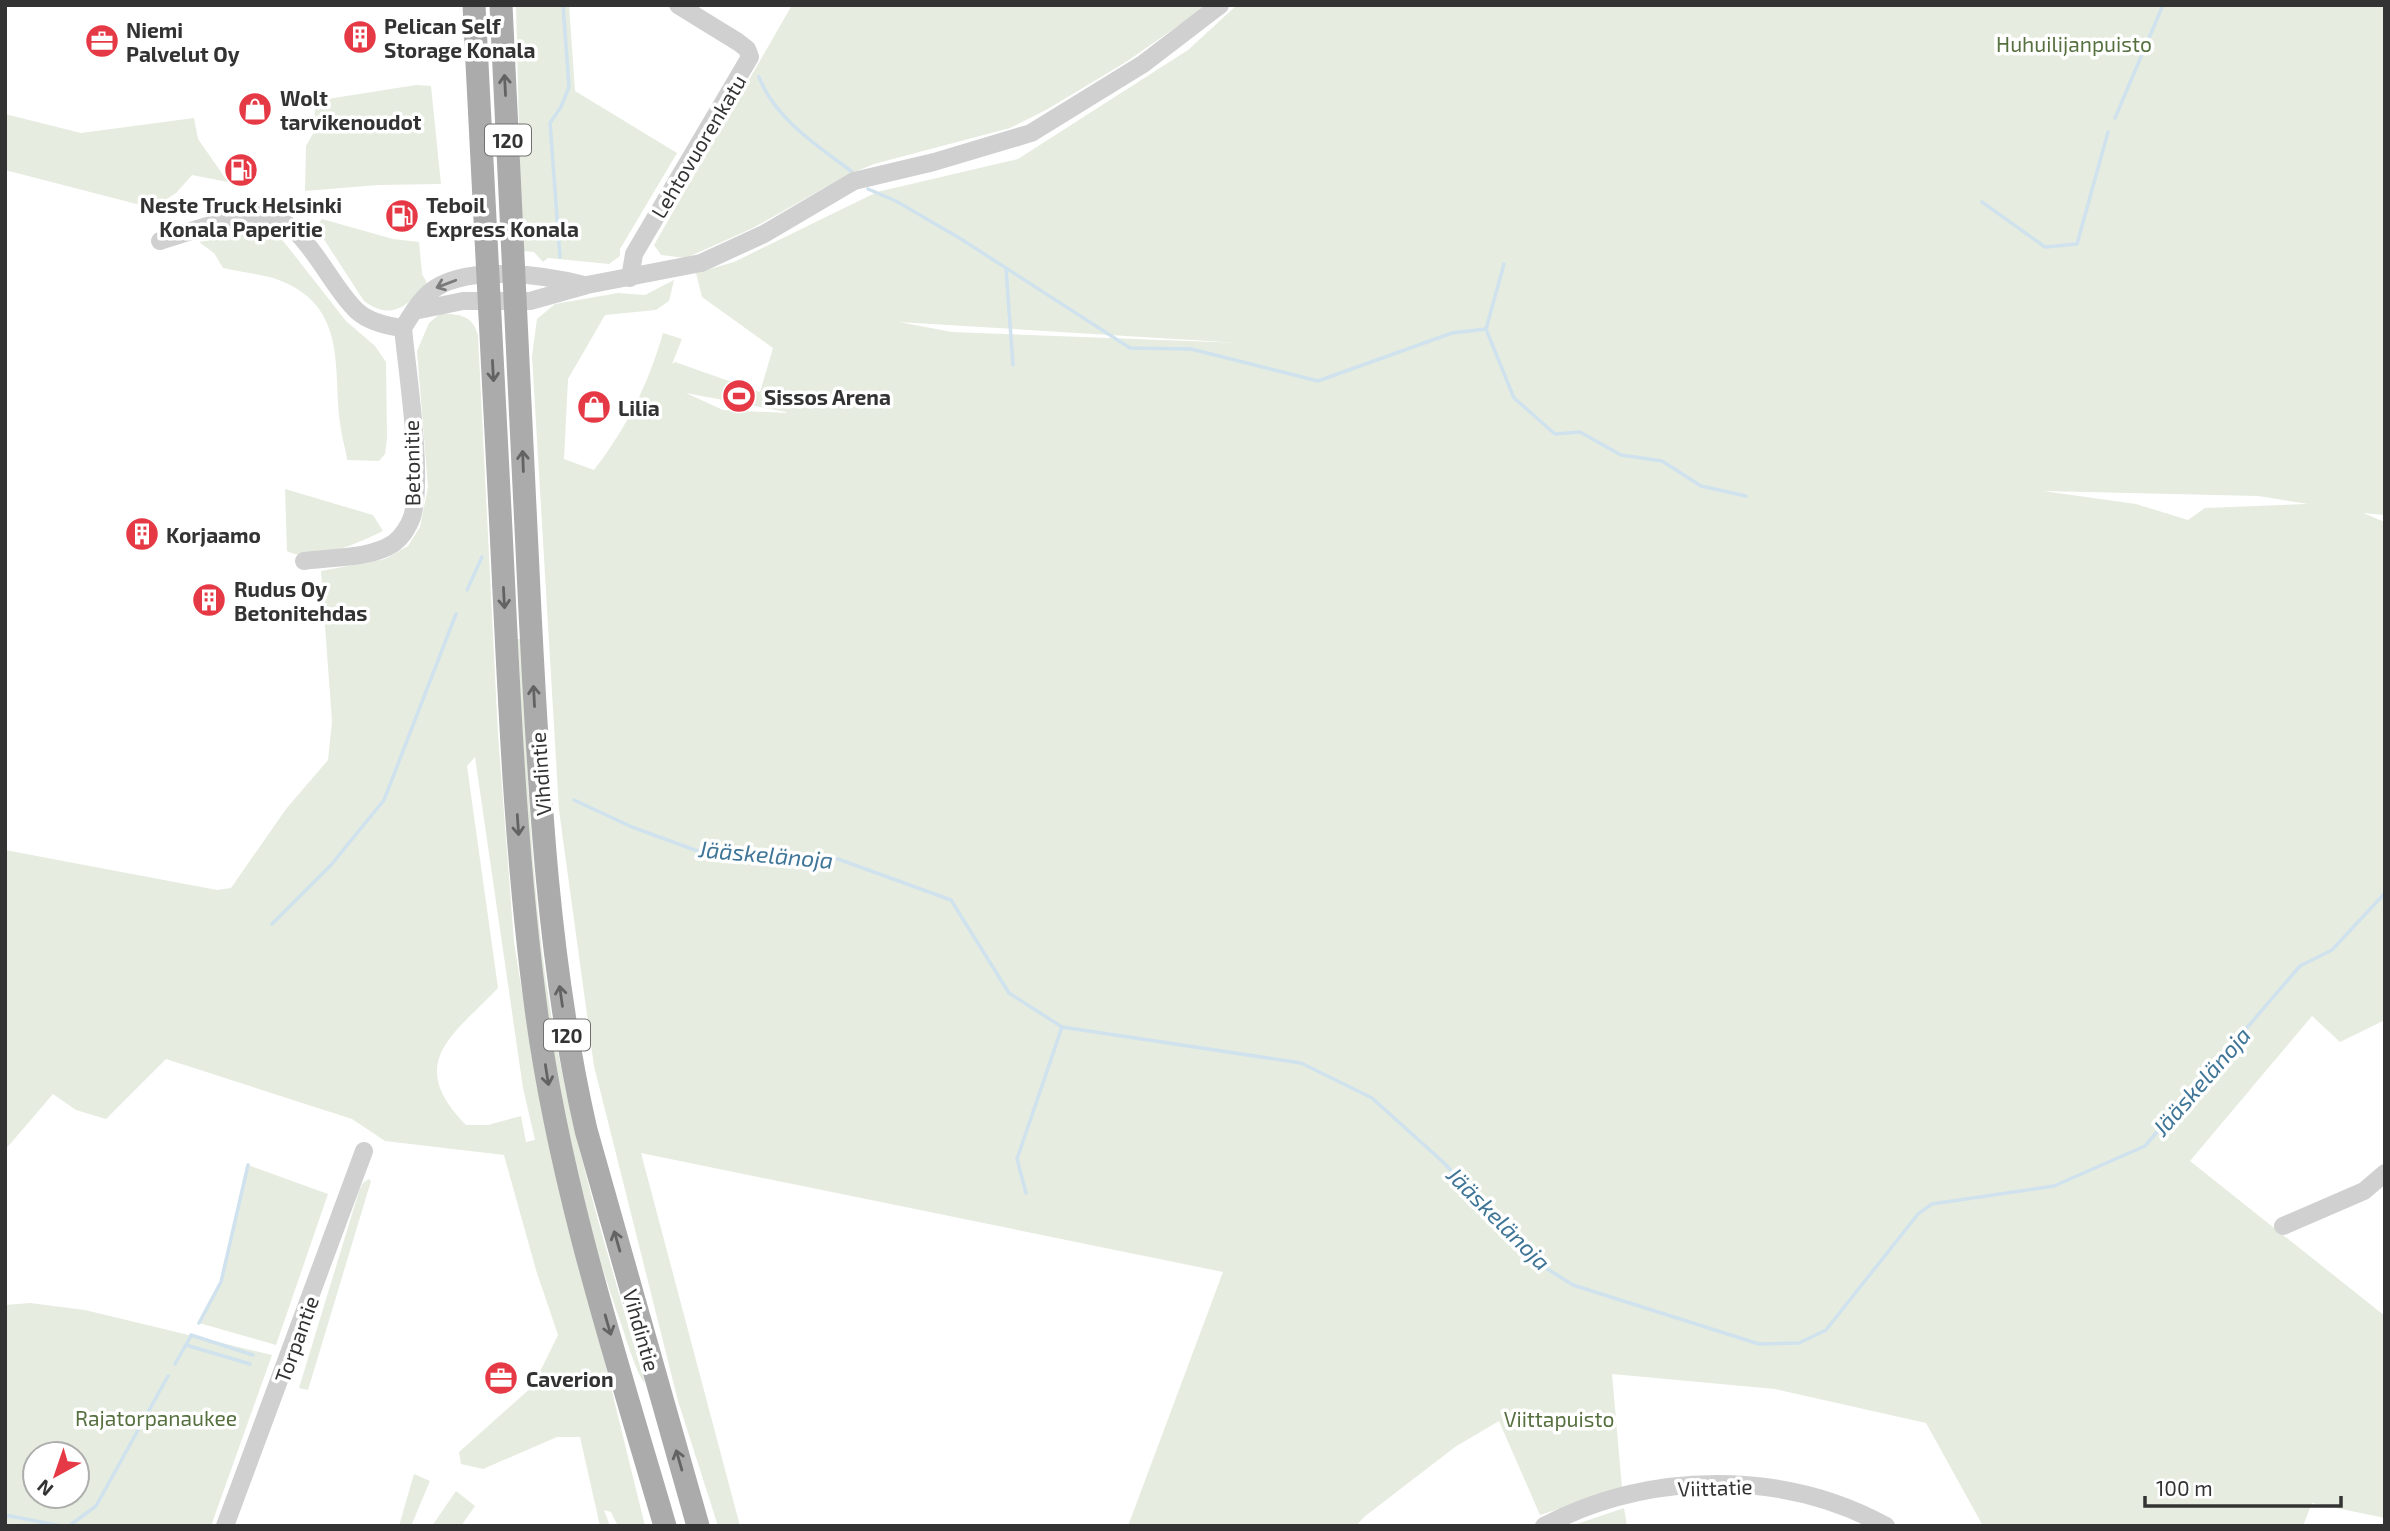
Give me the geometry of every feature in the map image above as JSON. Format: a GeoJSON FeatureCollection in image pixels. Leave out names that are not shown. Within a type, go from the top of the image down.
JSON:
{"type":"FeatureCollection","features":[{"type":"Feature","properties":{"kind":"main road","name":"Vihdintie"},"geometry":{"type":"LineString","coordinates":[[474,5],[511,730],[519,852],[537,1017],[560,1144],[576,1211],[662,1519]]}},
{"type":"Feature","properties":{"kind":"main road","name":"Vihdintie"},"geometry":{"type":"LineString","coordinates":[[501,5],[535,706],[547,873],[562,1008],[586,1130],[698,1526]]}},
{"type":"Feature","properties":{"kind":"street","name":"Lehtovuorenkatu"},"geometry":{"type":"LineString","coordinates":[[630,278],[634,254],[750,57],[738,42],[678,5]]}},
{"type":"Feature","properties":{"kind":"street"},"geometry":{"type":"LineString","coordinates":[[414,311],[457,302],[516,303],[587,285],[701,263],[764,234],[854,181],[933,162],[1031,133],[1143,64],[1220,5]]}},
{"type":"Feature","properties":{"kind":"street"},"geometry":{"type":"LineString","coordinates":[[160,241],[255,215],[276,219],[288,225],[305,243],[357,311],[381,324],[402,328],[431,290],[457,280],[488,275],[545,275],[587,285]]}},
{"type":"Feature","properties":{"kind":"street","name":"Betonitie"},"geometry":{"type":"LineString","coordinates":[[304,561],[373,552],[393,544],[405,531],[412,516],[415,478],[402,328]]}},
{"type":"Feature","properties":{"kind":"street","name":"Torpantie"},"geometry":{"type":"LineString","coordinates":[[225,1526],[364,1151]]}},
{"type":"Feature","properties":{"kind":"street"},"geometry":{"type":"LineString","coordinates":[[2283,1226],[2364,1191],[2385,1173]]}},
{"type":"Feature","properties":{"kind":"street","name":"Viittatie"},"geometry":{"type":"LineString","coordinates":[[1544,1526],[1586,1507],[1635,1493],[1696,1485],[1753,1484],[1833,1503],[1886,1526]]}},
{"type":"Feature","properties":{"kind":"green space"},"geometry":{"type":"Polygon","coordinates":[[[516,5],[569,5],[575,91],[677,153],[620,249],[620,256],[609,264],[548,258],[543,262],[534,252],[522,251],[516,5]]]}},
{"type":"Feature","properties":{"kind":"green space"},"geometry":{"type":"Polygon","coordinates":[[[792,5],[1208,5],[1126,62],[1046,110],[1010,128],[874,164],[847,175],[753,228],[686,258],[661,255],[654,245],[792,5]]]}},
{"type":"Feature","properties":{"kind":"green space"},"geometry":{"type":"Polygon","coordinates":[[[1237,5],[2385,5],[2385,515],[2363,513],[2385,522],[2385,1020],[2340,1042],[2312,1016],[2190,1161],[2385,1316],[2385,1518],[2312,1503],[2303,1526],[1983,1526],[1926,1423],[1775,1389],[1612,1374],[1622,1488],[1540,1515],[1499,1421],[1455,1447],[1356,1526],[1128,1526],[1223,1272],[641,1153],[740,1526],[718,1526],[678,1401],[594,1066],[559,810],[532,356],[537,319],[555,304],[618,293],[645,295],[674,280],[669,301],[656,310],[605,315],[568,379],[564,459],[594,470],[617,438],[635,405],[651,370],[663,333],[682,339],[672,364],[675,362],[760,392],[773,348],[702,297],[696,273],[734,262],[877,192],[1018,159],[1188,50],[1237,5]],[[899,322],[952,332],[1238,343],[899,322]],[[686,393],[723,410],[787,413],[786,412],[686,393]],[[2043,491],[2136,504],[2188,520],[2205,508],[2308,504],[2258,496],[2043,491]]]}},
{"type":"Feature","properties":{"kind":"green space"},"geometry":{"type":"Polygon","coordinates":[[[416,85],[431,86],[441,184],[378,185],[305,191],[306,146],[314,132],[315,101],[416,85]]]}},
{"type":"Feature","properties":{"kind":"green space"},"geometry":{"type":"Polygon","coordinates":[[[5,114],[81,133],[194,118],[198,139],[228,182],[192,175],[176,193],[152,208],[5,170],[5,114]]]}},
{"type":"Feature","properties":{"kind":"green space"},"geometry":{"type":"Polygon","coordinates":[[[322,219],[393,239],[419,242],[422,274],[427,283],[414,298],[399,308],[383,310],[364,301],[316,227],[322,219]]]}},
{"type":"Feature","properties":{"kind":"green space"},"geometry":{"type":"Polygon","coordinates":[[[260,231],[277,235],[284,242],[346,321],[375,346],[386,362],[387,438],[385,454],[379,461],[347,460],[341,429],[334,346],[329,327],[320,310],[306,295],[286,283],[223,268],[214,253],[199,242],[260,231]]]}},
{"type":"Feature","properties":{"kind":"green space"},"geometry":{"type":"Polygon","coordinates":[[[441,313],[465,317],[473,324],[478,336],[498,735],[514,942],[537,1086],[645,1526],[618,1526],[611,1512],[604,1510],[610,1526],[600,1526],[580,1437],[557,1437],[483,1469],[461,1464],[459,1452],[533,1386],[558,1335],[536,1270],[504,1155],[385,1141],[352,1119],[166,1059],[106,1119],[76,1110],[53,1094],[5,1150],[5,850],[217,890],[231,888],[286,809],[328,760],[332,722],[321,571],[385,559],[408,546],[420,527],[428,487],[417,351],[429,323],[441,313]],[[475,757],[467,766],[498,988],[465,1021],[442,1051],[437,1067],[439,1084],[448,1103],[466,1125],[488,1125],[521,1116],[526,1142],[535,1140],[523,1088],[475,757]]]}},
{"type":"Feature","properties":{"kind":"green space"},"geometry":{"type":"Polygon","coordinates":[[[285,489],[373,515],[383,531],[322,554],[297,555],[287,551],[285,489]]]}},
{"type":"Feature","properties":{"kind":"green space"},"geometry":{"type":"Polygon","coordinates":[[[518,639],[521,639],[534,871],[550,1008],[580,1150],[645,1383],[630,1352],[592,1233],[556,1066],[534,896],[518,639]]]}},
{"type":"Feature","properties":{"kind":"green space"},"geometry":{"type":"Polygon","coordinates":[[[248,1165],[328,1194],[276,1345],[199,1323],[221,1282],[248,1165]]]}},
{"type":"Feature","properties":{"kind":"green space"},"geometry":{"type":"Polygon","coordinates":[[[369,1179],[371,1181],[308,1390],[299,1388],[359,1191],[369,1179]]]}},
{"type":"Feature","properties":{"kind":"green space","name":"Rajatorpanaukee"},"geometry":{"type":"Polygon","coordinates":[[[30,1303],[85,1310],[272,1355],[211,1526],[5,1526],[5,1305],[30,1303]]]}},
{"type":"Feature","properties":{"kind":"green space"},"geometry":{"type":"Polygon","coordinates":[[[414,1474],[430,1481],[411,1526],[399,1526],[414,1474]]]}},
{"type":"Feature","properties":{"kind":"green space"},"geometry":{"type":"Polygon","coordinates":[[[456,1491],[475,1506],[461,1526],[432,1526],[456,1491]]]}},
{"type":"Feature","properties":{"kind":"green space"},"geometry":{"type":"Polygon","coordinates":[[[1624,1508],[1627,1526],[1571,1526],[1624,1508]]]}},
{"type":"Feature","properties":{"kind":"waterway"},"geometry":{"type":"LineString","coordinates":[[560,257],[550,123],[561,107],[569,87],[563,5]]}},
{"type":"Feature","properties":{"kind":"waterway"},"geometry":{"type":"LineString","coordinates":[[2115,118],[2163,5]]}},
{"type":"Feature","properties":{"kind":"waterway"},"geometry":{"type":"LineString","coordinates":[[759,77],[775,106],[786,118],[851,171]]}},
{"type":"Feature","properties":{"kind":"waterway"},"geometry":{"type":"LineString","coordinates":[[1982,202],[2045,247],[2077,244],[2108,132]]}},
{"type":"Feature","properties":{"kind":"waterway"},"geometry":{"type":"LineString","coordinates":[[868,189],[896,201],[961,239],[1130,348],[1191,349],[1318,381],[1452,333],[1486,329],[1514,398],[1555,434],[1580,432],[1621,455],[1662,461],[1701,486],[1746,496]]}},
{"type":"Feature","properties":{"kind":"waterway"},"geometry":{"type":"LineString","coordinates":[[1486,329],[1504,264]]}},
{"type":"Feature","properties":{"kind":"waterway"},"geometry":{"type":"LineString","coordinates":[[1006,269],[1013,365]]}},
{"type":"Feature","properties":{"kind":"waterway"},"geometry":{"type":"LineString","coordinates":[[467,590],[482,557]]}},
{"type":"Feature","properties":{"kind":"waterway"},"geometry":{"type":"LineString","coordinates":[[272,924],[331,865],[384,800],[456,614]]}},
{"type":"Feature","properties":{"kind":"waterway","name":"Jääskelänoja"},"geometry":{"type":"LineString","coordinates":[[574,800],[632,827],[703,853],[766,852],[838,859],[951,900],[1009,993],[1062,1027],[1301,1063],[1372,1098],[1443,1162],[1541,1265],[1573,1285],[1759,1344],[1799,1343],[1826,1330],[1918,1214],[1932,1204],[2054,1186],[2145,1146],[2300,966],[2332,950],[2385,893]]}},
{"type":"Feature","properties":{"kind":"waterway"},"geometry":{"type":"LineString","coordinates":[[1026,1193],[1017,1159],[1062,1027]]}},
{"type":"Feature","properties":{"kind":"waterway"},"geometry":{"type":"LineString","coordinates":[[199,1323],[221,1282],[248,1165]]}},
{"type":"Feature","properties":{"kind":"waterway"},"geometry":{"type":"LineString","coordinates":[[191,1335],[253,1355]]}},
{"type":"Feature","properties":{"kind":"waterway"},"geometry":{"type":"LineString","coordinates":[[175,1364],[191,1336]]}},
{"type":"Feature","properties":{"kind":"waterway"},"geometry":{"type":"LineString","coordinates":[[186,1345],[250,1364]]}},
{"type":"Feature","properties":{"kind":"waterway"},"geometry":{"type":"LineString","coordinates":[[69,1526],[96,1506],[168,1376]]}},
{"type":"Feature","properties":{"kind":"waterway"},"geometry":{"type":"LineString","coordinates":[[5,1515],[61,1526]]}},
{"type":"Feature","properties":{"kind":"place","name":"Pelican Self Storage Konala"},"geometry":{"type":"Point","coordinates":[360,37]}},
{"type":"Feature","properties":{"kind":"place","name":"Niemi Palvelut Oy"},"geometry":{"type":"Point","coordinates":[102,41]}},
{"type":"Feature","properties":{"kind":"place","name":"Wolt tarvikenoudot"},"geometry":{"type":"Point","coordinates":[255,109]}},
{"type":"Feature","properties":{"kind":"place","name":"Neste Truck Helsinki Konala Paperitie"},"geometry":{"type":"Point","coordinates":[241,170]}},
{"type":"Feature","properties":{"kind":"place","name":"Teboil Express Konala"},"geometry":{"type":"Point","coordinates":[402,216]}},
{"type":"Feature","properties":{"kind":"place","name":"Sissos Arena"},"geometry":{"type":"Point","coordinates":[739,396]}},
{"type":"Feature","properties":{"kind":"place","name":"Lilia"},"geometry":{"type":"Point","coordinates":[594,407]}},
{"type":"Feature","properties":{"kind":"place","name":"Korjaamo"},"geometry":{"type":"Point","coordinates":[142,534]}},
{"type":"Feature","properties":{"kind":"place","name":"Rudus Oy Betonitehdas"},"geometry":{"type":"Point","coordinates":[209,600]}},
{"type":"Feature","properties":{"kind":"place","name":"Caverion"},"geometry":{"type":"Point","coordinates":[501,1378]}},
{"type":"Feature","properties":{"kind":"park label","name":"Huhuilijanpuisto"},"geometry":{"type":"Point","coordinates":[2074,43]}},
{"type":"Feature","properties":{"kind":"park label","name":"Viittapuisto"},"geometry":{"type":"Point","coordinates":[1559,1418]}}]}
